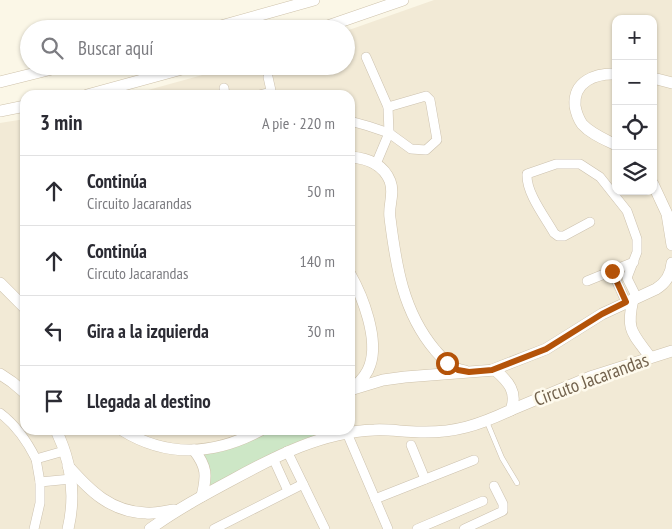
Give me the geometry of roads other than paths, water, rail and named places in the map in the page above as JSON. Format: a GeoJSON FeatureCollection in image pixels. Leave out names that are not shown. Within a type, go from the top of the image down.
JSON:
{"type":"FeatureCollection","features":[{"type":"Feature","properties":{"kind":"street"},"geometry":{"type":"LineString","coordinates":[[242,20],[314,0]]}},
{"type":"Feature","properties":{"kind":"street"},"geometry":{"type":"LineString","coordinates":[[345,20],[403,0]]}},
{"type":"Feature","properties":{"kind":"street"},"geometry":{"type":"LineString","coordinates":[[248,20],[260,15]]}},
{"type":"Feature","properties":{"kind":"street"},"geometry":{"type":"LineString","coordinates":[[366,58],[388,108],[389,133],[376,164]]}},
{"type":"Feature","properties":{"kind":"street"},"geometry":{"type":"LineString","coordinates":[[612,74],[597,75],[587,80],[578,88],[575,102],[576,113],[582,123],[612,143]]}},
{"type":"Feature","properties":{"kind":"street"},"geometry":{"type":"LineString","coordinates":[[0,82],[28,75]]}},
{"type":"Feature","properties":{"kind":"street"},"geometry":{"type":"LineString","coordinates":[[97,90],[103,86],[139,75]]}},
{"type":"Feature","properties":{"kind":"street"},"geometry":{"type":"LineString","coordinates":[[107,90],[161,75]]}},
{"type":"Feature","properties":{"kind":"street"},"geometry":{"type":"LineString","coordinates":[[268,77],[271,90]]}},
{"type":"Feature","properties":{"kind":"street"},"geometry":{"type":"LineString","coordinates":[[657,79],[672,83]]}},
{"type":"Feature","properties":{"kind":"street"},"geometry":{"type":"LineString","coordinates":[[355,122],[389,133],[411,149],[426,150],[437,140],[430,100],[426,96],[388,108]]}},
{"type":"Feature","properties":{"kind":"street"},"geometry":{"type":"LineString","coordinates":[[0,111],[20,107]]}},
{"type":"Feature","properties":{"kind":"street"},"geometry":{"type":"LineString","coordinates":[[355,158],[365,159],[376,164],[386,174],[391,184],[393,194],[390,217],[398,274],[406,299],[422,333],[442,358],[453,367],[469,372]]}},
{"type":"Feature","properties":{"kind":"street"},"geometry":{"type":"LineString","coordinates":[[590,222],[564,236],[558,236],[554,233],[526,183],[527,174],[556,164],[580,164],[600,177],[627,211],[637,239],[637,252],[627,278],[632,300],[630,328],[636,340],[650,357]]}},
{"type":"Feature","properties":{"kind":"street"},"geometry":{"type":"LineString","coordinates":[[657,193],[667,214],[672,245]]}},
{"type":"Feature","properties":{"kind":"street"},"geometry":{"type":"LineString","coordinates":[[587,281],[634,262]]}},
{"type":"Feature","properties":{"kind":"street"},"geometry":{"type":"LineString","coordinates":[[355,388],[383,380],[405,377],[492,370],[546,349],[602,314],[659,287],[670,273],[672,263]]}},
{"type":"Feature","properties":{"kind":"street"},"geometry":{"type":"LineString","coordinates":[[612,271],[632,300]]}},
{"type":"Feature","properties":{"kind":"street"},"geometry":{"type":"LineString","coordinates":[[0,283],[20,303]]}},
{"type":"Feature","properties":{"kind":"street"},"geometry":{"type":"LineString","coordinates":[[355,283],[369,319],[372,349],[370,368],[363,379],[355,386]]}},
{"type":"Feature","properties":{"kind":"street"},"geometry":{"type":"LineString","coordinates":[[650,292],[672,286]]}},
{"type":"Feature","properties":{"kind":"street","name":"Circuto Jacarandas"},"geometry":{"type":"LineString","coordinates":[[355,431],[443,432],[463,430],[487,422],[561,388],[672,351]]}},
{"type":"Feature","properties":{"kind":"street"},"geometry":{"type":"LineString","coordinates":[[492,370],[495,370],[506,379],[513,392],[511,410]]}},
{"type":"Feature","properties":{"kind":"street"},"geometry":{"type":"LineString","coordinates":[[0,374],[20,389]]}},
{"type":"Feature","properties":{"kind":"street"},"geometry":{"type":"LineString","coordinates":[[0,413],[20,433]]}},
{"type":"Feature","properties":{"kind":"street"},"geometry":{"type":"LineString","coordinates":[[21,435],[36,459],[40,482],[40,503],[34,529]]}},
{"type":"Feature","properties":{"kind":"street"},"geometry":{"type":"LineString","coordinates":[[58,435],[72,479],[72,502],[68,529]]}},
{"type":"Feature","properties":{"kind":"street"},"geometry":{"type":"LineString","coordinates":[[131,435],[158,446],[194,450],[230,445],[251,435]]}},
{"type":"Feature","properties":{"kind":"street","name":"Circuto Jacarandas"},"geometry":{"type":"LineString","coordinates":[[150,529],[179,509],[273,458],[287,451],[333,435]]}},
{"type":"Feature","properties":{"kind":"street"},"geometry":{"type":"LineString","coordinates":[[343,435],[388,529]]}},
{"type":"Feature","properties":{"kind":"street"},"geometry":{"type":"LineString","coordinates":[[411,445],[426,479]]}},
{"type":"Feature","properties":{"kind":"street"},"geometry":{"type":"LineString","coordinates":[[194,450],[201,459],[206,476],[202,496]]}},
{"type":"Feature","properties":{"kind":"street"},"geometry":{"type":"LineString","coordinates":[[36,459],[64,451]]}},
{"type":"Feature","properties":{"kind":"street"},"geometry":{"type":"LineString","coordinates":[[287,451],[324,529]]}},
{"type":"Feature","properties":{"kind":"street"},"geometry":{"type":"LineString","coordinates":[[273,458],[288,491]]}},
{"type":"Feature","properties":{"kind":"street"},"geometry":{"type":"LineString","coordinates":[[375,500],[474,460]]}},
{"type":"Feature","properties":{"kind":"street"},"geometry":{"type":"LineString","coordinates":[[68,466],[93,493],[117,508],[148,514],[179,509]]}},
{"type":"Feature","properties":{"kind":"street"},"geometry":{"type":"LineString","coordinates":[[40,482],[72,479]]}},
{"type":"Feature","properties":{"kind":"street"},"geometry":{"type":"LineString","coordinates":[[214,529],[303,484]]}},
{"type":"Feature","properties":{"kind":"street"},"geometry":{"type":"LineString","coordinates":[[464,529],[503,511],[503,504],[494,486]]}},
{"type":"Feature","properties":{"kind":"street"},"geometry":{"type":"LineString","coordinates":[[417,529],[483,501]]}},
{"type":"Feature","properties":{"kind":"lane"},"geometry":{"type":"LineString","coordinates":[[487,422],[502,458],[517,483]]}}]}
